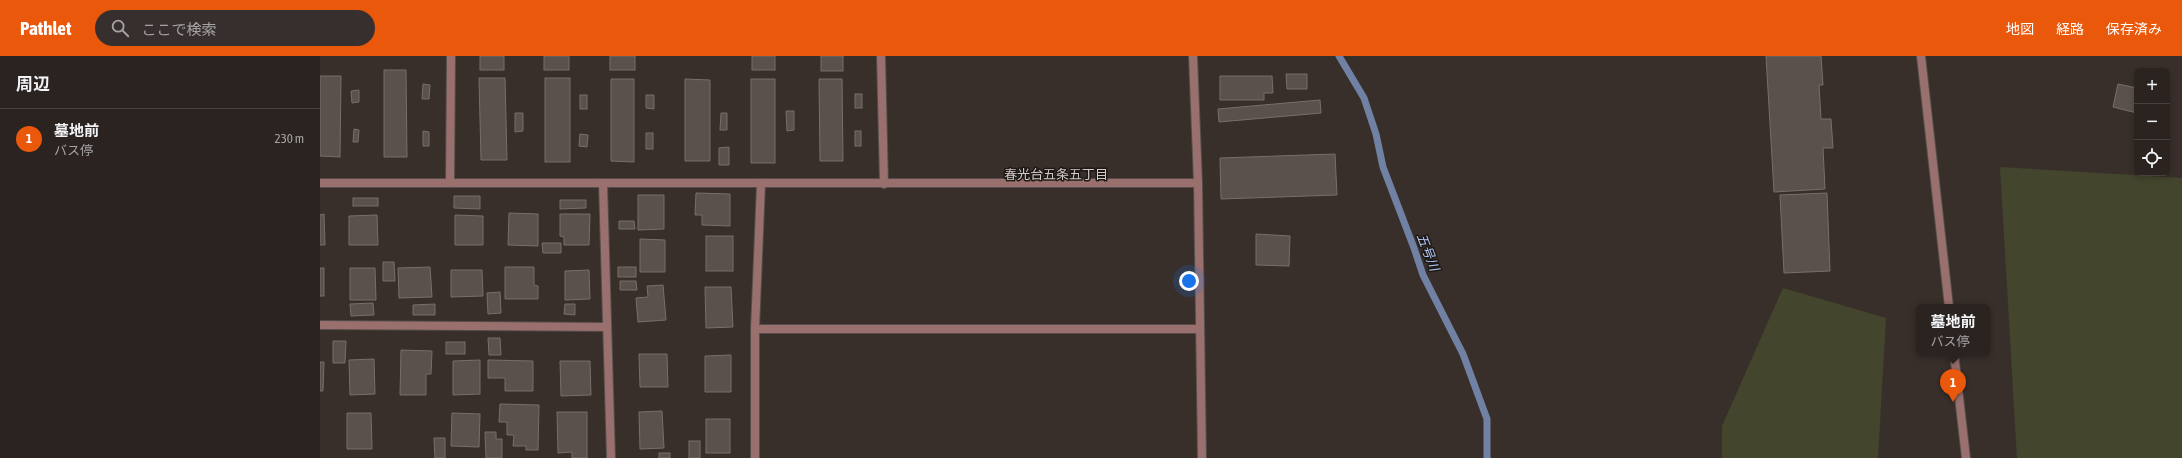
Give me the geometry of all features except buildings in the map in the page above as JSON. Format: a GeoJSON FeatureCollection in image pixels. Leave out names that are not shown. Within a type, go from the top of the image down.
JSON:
{"type":"FeatureCollection","features":[{"type":"Feature","properties":{"kind":"street"},"geometry":{"type":"LineString","coordinates":[[450,183],[451,56]]}},
{"type":"Feature","properties":{"kind":"street"},"geometry":{"type":"LineString","coordinates":[[881,56],[884,184]]}},
{"type":"Feature","properties":{"kind":"street"},"geometry":{"type":"LineString","coordinates":[[1193,56],[1198,183],[1202,458]]}},
{"type":"Feature","properties":{"kind":"street"},"geometry":{"type":"LineString","coordinates":[[1921,56],[1949,304]]}},
{"type":"Feature","properties":{"kind":"street"},"geometry":{"type":"LineString","coordinates":[[320,183],[1198,183]]}},
{"type":"Feature","properties":{"kind":"street"},"geometry":{"type":"LineString","coordinates":[[603,183],[611,458]]}},
{"type":"Feature","properties":{"kind":"street"},"geometry":{"type":"LineString","coordinates":[[755,458],[756,329],[761,184]]}},
{"type":"Feature","properties":{"kind":"street"},"geometry":{"type":"LineString","coordinates":[[320,326],[607,327]]}},
{"type":"Feature","properties":{"kind":"street"},"geometry":{"type":"LineString","coordinates":[[756,329],[1200,329]]}},
{"type":"Feature","properties":{"kind":"street"},"geometry":{"type":"LineString","coordinates":[[1954,356],[1966,458]]}},
{"type":"Feature","properties":{"kind":"green space"},"geometry":{"type":"Polygon","coordinates":[[[2000,167],[2182,178],[2182,458],[2017,458],[2000,167]]]}},
{"type":"Feature","properties":{"kind":"green space"},"geometry":{"type":"Polygon","coordinates":[[[1783,288],[1886,318],[1878,458],[1722,458],[1722,426],[1783,288]]]}},
{"type":"Feature","properties":{"kind":"waterway","name":"五号川"},"geometry":{"type":"LineString","coordinates":[[1339,56],[1364,98],[1376,134],[1383,167],[1423,275],[1463,354],[1487,419],[1487,458]]}},
{"type":"Feature","properties":{"kind":"place","name":"墓地前"},"geometry":{"type":"Point","coordinates":[1953,402]}},
{"type":"Feature","properties":{"kind":"district","name":"春光台五条五丁目"},"geometry":{"type":"Point","coordinates":[1056,174]}}]}
